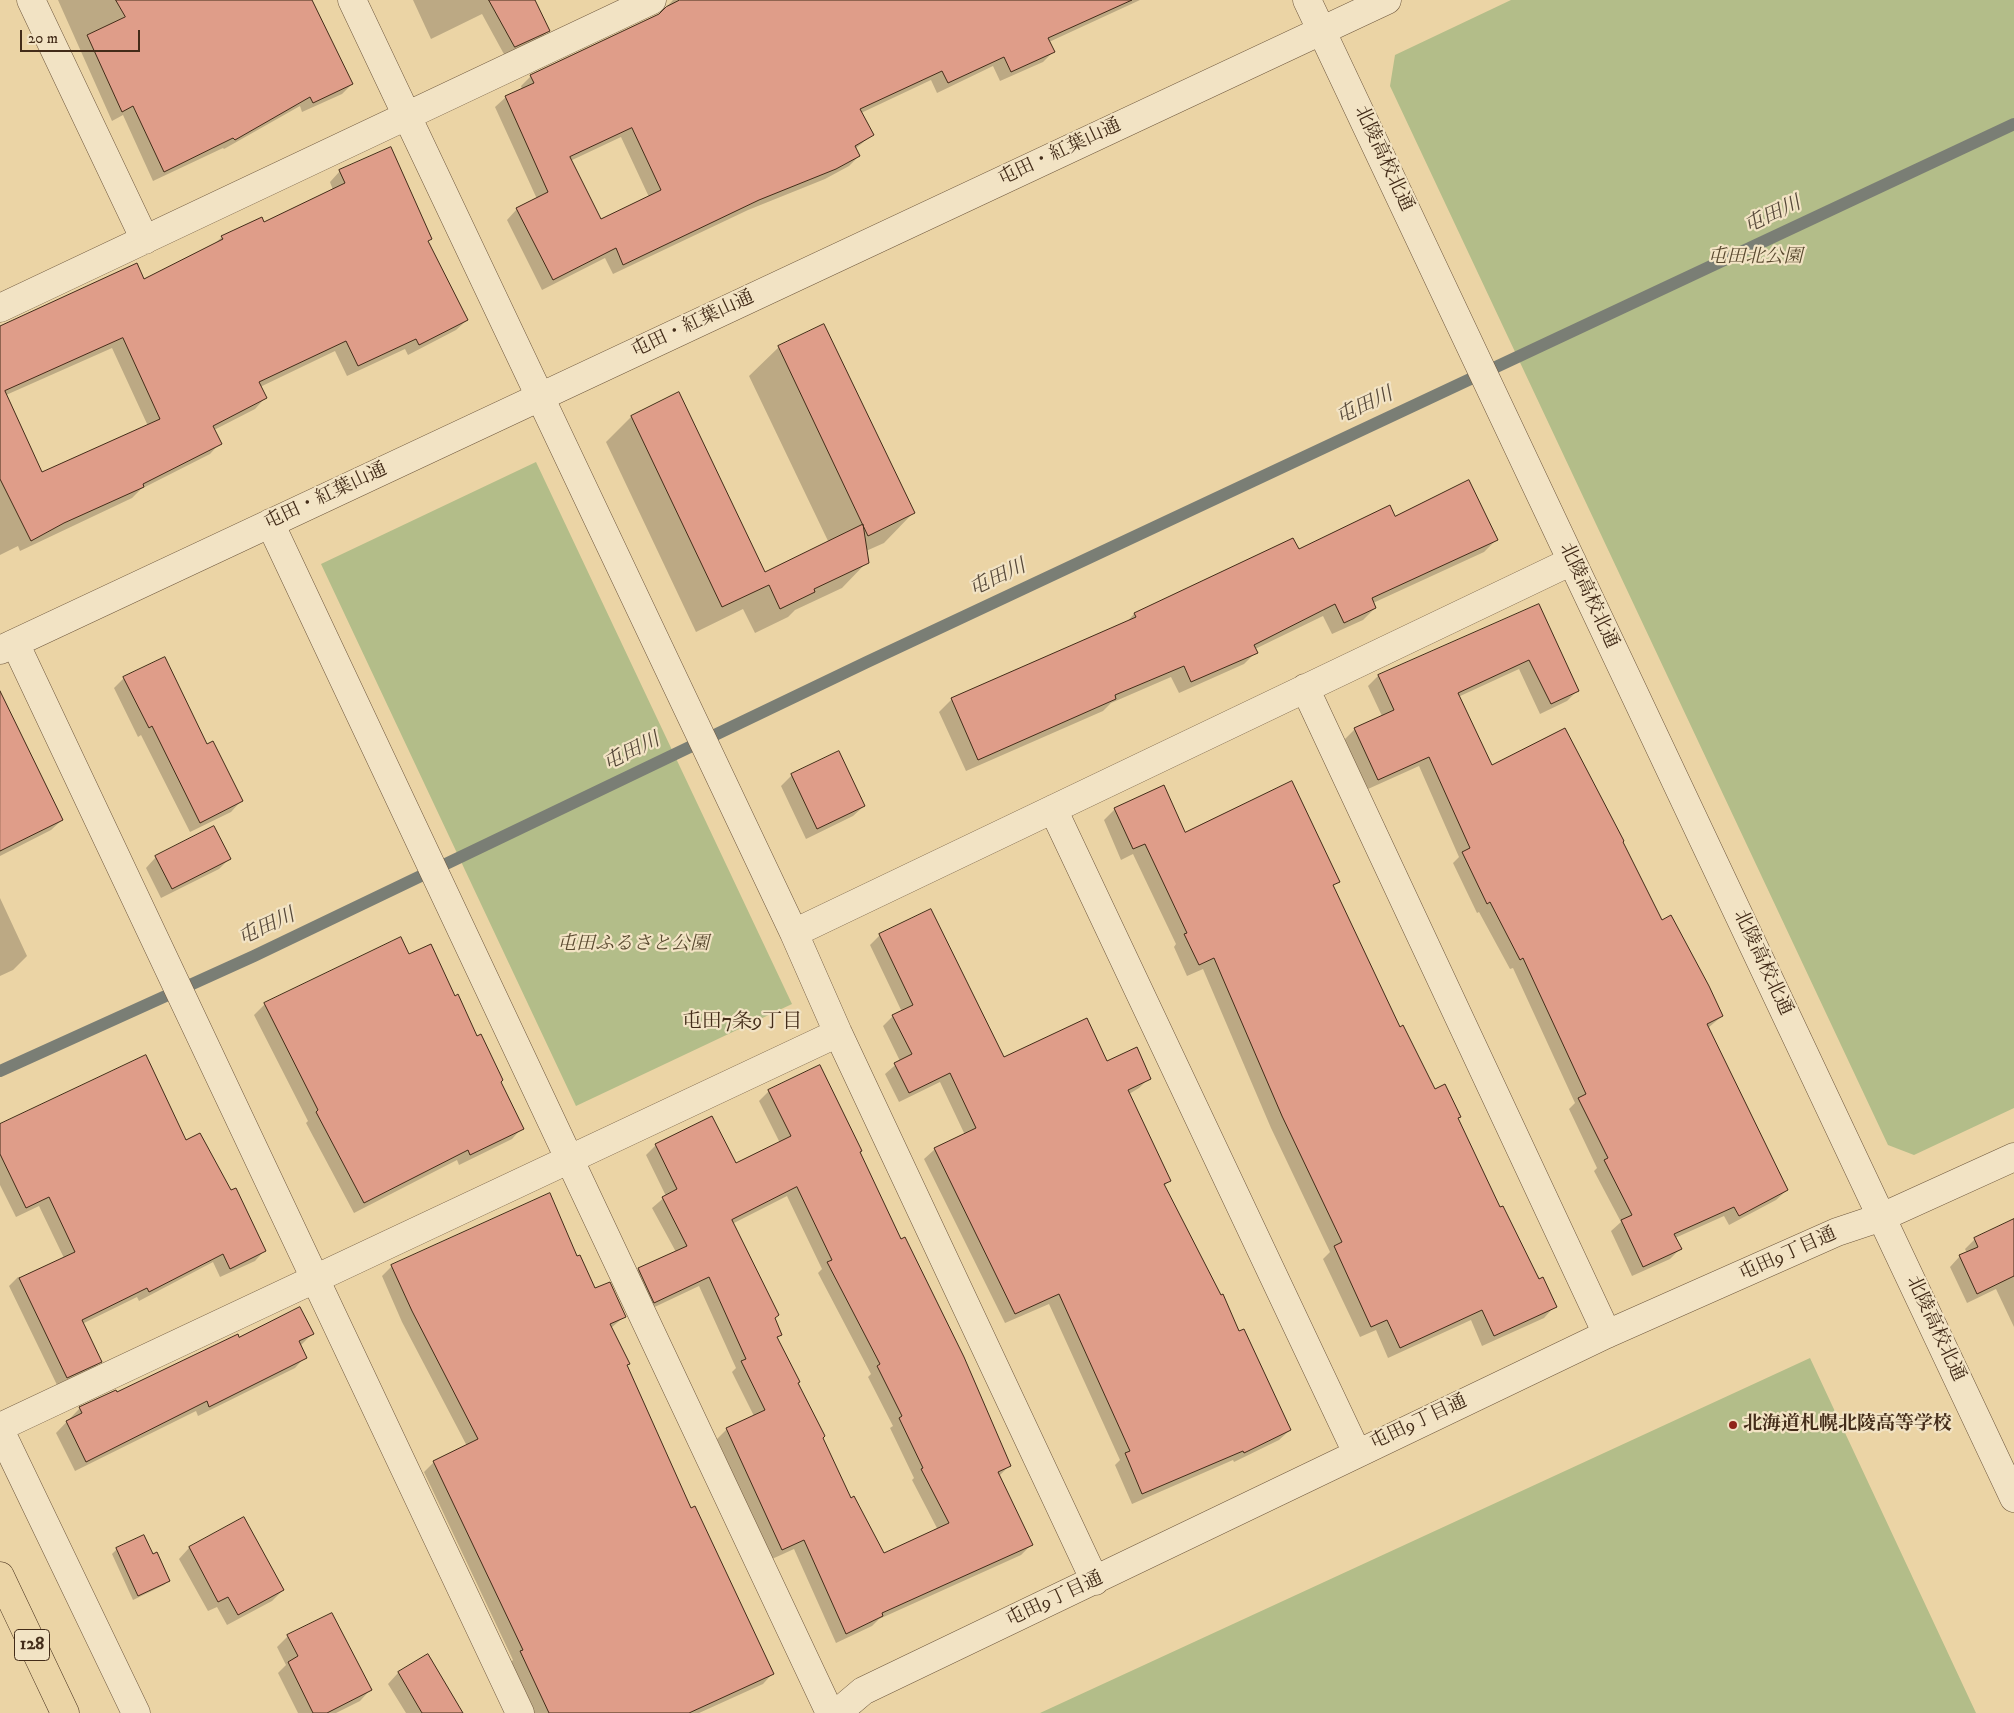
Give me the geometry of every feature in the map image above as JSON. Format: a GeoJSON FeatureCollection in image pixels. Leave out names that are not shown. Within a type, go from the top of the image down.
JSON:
{"type":"FeatureCollection","features":[{"type":"Feature","properties":{"kind":"main road","name":"128"},"geometry":{"type":"LineString","coordinates":[[0,1576],[65,1713]]}},
{"type":"Feature","properties":{"kind":"street"},"geometry":{"type":"LineString","coordinates":[[31,0],[144,240]]}},
{"type":"Feature","properties":{"kind":"street"},"geometry":{"type":"LineString","coordinates":[[352,0],[794,933],[838,1033],[1095,1581]]}},
{"type":"Feature","properties":{"kind":"street"},"geometry":{"type":"LineString","coordinates":[[0,308],[652,0]]}},
{"type":"Feature","properties":{"kind":"street","name":"北陵高校北通"},"geometry":{"type":"LineString","coordinates":[[1307,0],[2014,1498]]}},
{"type":"Feature","properties":{"kind":"street","name":"屯田・紅葉山通"},"geometry":{"type":"LineString","coordinates":[[7,647],[1387,0]]}},
{"type":"Feature","properties":{"kind":"street"},"geometry":{"type":"LineString","coordinates":[[270,523],[830,1713]]}},
{"type":"Feature","properties":{"kind":"street"},"geometry":{"type":"LineString","coordinates":[[794,933],[1572,561]]}},
{"type":"Feature","properties":{"kind":"street"},"geometry":{"type":"LineString","coordinates":[[7,647],[159,948],[520,1713]]}},
{"type":"Feature","properties":{"kind":"street"},"geometry":{"type":"LineString","coordinates":[[1305,688],[1607,1334]]}},
{"type":"Feature","properties":{"kind":"street"},"geometry":{"type":"LineString","coordinates":[[1053,809],[1358,1453]]}},
{"type":"Feature","properties":{"kind":"street"},"geometry":{"type":"LineString","coordinates":[[136,1713],[0,1428],[838,1033]]}},
{"type":"Feature","properties":{"kind":"street","name":"屯田9丁目通"},"geometry":{"type":"LineString","coordinates":[[837,1713],[863,1691],[1607,1334],[1837,1232],[1882,1217],[2014,1157]]}},
{"type":"Feature","properties":{"kind":"green space","name":"屯田北公園"},"geometry":{"type":"Polygon","coordinates":[[[1511,0],[2014,0],[2014,1108],[1914,1155],[1888,1145],[1390,86],[1395,55],[1511,0]]]}},
{"type":"Feature","properties":{"kind":"green space","name":"屯田ふるさと公園"},"geometry":{"type":"Polygon","coordinates":[[[536,462],[792,1004],[576,1106],[321,564],[536,462]]]}},
{"type":"Feature","properties":{"kind":"green space","name":"北海道札幌北陵高等学校"},"geometry":{"type":"Polygon","coordinates":[[[1810,1358],[1976,1713],[1040,1713],[1810,1358]]]}},
{"type":"Feature","properties":{"kind":"building"},"geometry":{"type":"Polygon","coordinates":[[[116,0],[312,0],[353,84],[313,103],[310,97],[235,140],[233,138],[164,172],[133,106],[122,112],[87,35],[125,17],[116,0]]]}},
{"type":"Feature","properties":{"kind":"building"},"geometry":{"type":"Polygon","coordinates":[[[489,0],[535,0],[550,31],[515,47],[489,0]]]}},
{"type":"Feature","properties":{"kind":"building"},"geometry":{"type":"Polygon","coordinates":[[[680,0],[1132,0],[1048,38],[1055,52],[1011,72],[1004,57],[948,83],[942,71],[860,109],[874,135],[855,146],[860,156],[836,169],[759,200],[623,265],[616,248],[553,280],[516,208],[548,192],[505,96],[534,83],[530,75],[659,14],[666,7],[680,0]],[[632,128],[570,157],[601,219],[661,190],[632,128]]]}},
{"type":"Feature","properties":{"kind":"building"},"geometry":{"type":"Polygon","coordinates":[[[391,147],[432,239],[428,241],[468,320],[419,345],[416,339],[358,366],[346,341],[259,382],[267,398],[213,426],[222,444],[143,484],[144,487],[64,523],[31,541],[0,479],[0,326],[137,263],[144,279],[223,239],[221,236],[262,217],[264,222],[345,183],[339,170],[391,147]],[[123,338],[5,391],[42,472],[160,419],[123,338]]]}},
{"type":"Feature","properties":{"kind":"building"},"geometry":{"type":"Polygon","coordinates":[[[824,324],[915,513],[868,536],[778,346],[824,324]]]}},
{"type":"Feature","properties":{"kind":"building"},"geometry":{"type":"Polygon","coordinates":[[[679,392],[765,572],[863,524],[869,563],[814,589],[815,592],[780,609],[769,585],[722,607],[631,416],[679,392]]]}},
{"type":"Feature","properties":{"kind":"building"},"geometry":{"type":"Polygon","coordinates":[[[1469,480],[1498,540],[1372,598],[1376,608],[1344,623],[1335,604],[1254,645],[1258,653],[1191,682],[1184,666],[1115,695],[1116,699],[978,760],[951,698],[1136,617],[1134,613],[1293,538],[1299,549],[1390,505],[1395,516],[1469,480]]]}},
{"type":"Feature","properties":{"kind":"building"},"geometry":{"type":"Polygon","coordinates":[[[1539,604],[1579,691],[1551,704],[1529,660],[1458,693],[1492,765],[1565,728],[1624,841],[1662,920],[1671,915],[1709,986],[1723,1016],[1707,1024],[1788,1190],[1739,1216],[1734,1207],[1674,1234],[1682,1249],[1643,1267],[1621,1220],[1632,1215],[1604,1160],[1608,1158],[1578,1098],[1586,1094],[1523,958],[1520,960],[1490,902],[1487,904],[1462,852],[1470,848],[1429,757],[1378,780],[1354,728],[1394,710],[1378,675],[1539,604]]]}},
{"type":"Feature","properties":{"kind":"building"},"geometry":{"type":"Polygon","coordinates":[[[165,657],[207,744],[213,741],[243,801],[200,823],[152,726],[149,728],[123,677],[165,657]]]}},
{"type":"Feature","properties":{"kind":"building"},"geometry":{"type":"Polygon","coordinates":[[[0,691],[63,820],[0,851],[0,691]]]}},
{"type":"Feature","properties":{"kind":"building"},"geometry":{"type":"Polygon","coordinates":[[[839,751],[865,806],[817,829],[791,774],[839,751]]]}},
{"type":"Feature","properties":{"kind":"building"},"geometry":{"type":"Polygon","coordinates":[[[1292,781],[1340,882],[1333,885],[1400,1027],[1403,1025],[1435,1089],[1445,1084],[1461,1117],[1458,1118],[1500,1207],[1503,1206],[1539,1279],[1543,1277],[1557,1307],[1494,1336],[1482,1310],[1400,1348],[1387,1320],[1371,1327],[1334,1246],[1342,1242],[1282,1116],[1214,958],[1199,965],[1184,934],[1187,933],[1145,844],[1133,849],[1114,808],[1164,785],[1185,832],[1292,781]]]}},
{"type":"Feature","properties":{"kind":"building"},"geometry":{"type":"Polygon","coordinates":[[[214,826],[231,859],[172,889],[155,856],[214,826]]]}},
{"type":"Feature","properties":{"kind":"building"},"geometry":{"type":"Polygon","coordinates":[[[931,909],[1004,1057],[1087,1018],[1107,1061],[1137,1047],[1151,1079],[1128,1090],[1171,1181],[1164,1184],[1221,1295],[1223,1294],[1239,1331],[1244,1329],[1291,1430],[1244,1453],[1243,1451],[1142,1494],[1125,1453],[1130,1451],[1059,1294],[1015,1314],[934,1148],[976,1128],[950,1073],[909,1093],[894,1063],[912,1054],[892,1015],[913,1005],[879,934],[931,909]]]}},
{"type":"Feature","properties":{"kind":"building"},"geometry":{"type":"Polygon","coordinates":[[[401,937],[409,954],[431,944],[455,996],[458,994],[477,1036],[481,1034],[503,1080],[501,1082],[524,1129],[470,1155],[468,1150],[364,1203],[316,1112],[318,1110],[264,1003],[401,937]]]}},
{"type":"Feature","properties":{"kind":"building"},"geometry":{"type":"Polygon","coordinates":[[[146,1055],[186,1140],[200,1133],[231,1190],[236,1188],[266,1251],[230,1269],[223,1254],[149,1292],[147,1288],[82,1320],[102,1362],[67,1378],[19,1278],[75,1252],[49,1197],[26,1208],[0,1154],[0,1124],[146,1055]]]}},
{"type":"Feature","properties":{"kind":"building"},"geometry":{"type":"Polygon","coordinates":[[[820,1065],[862,1151],[860,1152],[901,1239],[905,1237],[964,1357],[1011,1466],[998,1472],[1033,1545],[882,1613],[883,1616],[846,1634],[804,1540],[782,1550],[726,1428],[765,1410],[741,1361],[746,1359],[709,1277],[654,1303],[638,1268],[687,1246],[662,1197],[677,1189],[655,1144],[712,1116],[736,1163],[791,1136],[768,1090],[820,1065]],[[797,1187],[732,1220],[779,1315],[775,1318],[782,1335],[777,1337],[825,1436],[823,1438],[851,1498],[854,1496],[884,1553],[949,1523],[921,1469],[923,1468],[899,1418],[902,1416],[877,1366],[880,1364],[827,1262],[832,1260],[797,1187]]]}},
{"type":"Feature","properties":{"kind":"building"},"geometry":{"type":"Polygon","coordinates":[[[550,1193],[577,1256],[580,1255],[595,1288],[610,1282],[626,1317],[610,1324],[630,1364],[627,1365],[691,1508],[695,1506],[774,1674],[689,1713],[549,1713],[520,1651],[523,1650],[433,1461],[478,1439],[412,1311],[391,1265],[550,1193]]]}},
{"type":"Feature","properties":{"kind":"building"},"geometry":{"type":"Polygon","coordinates":[[[2014,1219],[2014,1276],[1977,1294],[1959,1255],[1978,1247],[1974,1238],[2014,1219]]]}},
{"type":"Feature","properties":{"kind":"building"},"geometry":{"type":"Polygon","coordinates":[[[300,1307],[314,1334],[299,1341],[307,1358],[209,1407],[207,1401],[86,1462],[66,1421],[82,1413],[79,1407],[116,1390],[117,1392],[238,1334],[239,1337],[300,1307]]]}},
{"type":"Feature","properties":{"kind":"building"},"geometry":{"type":"Polygon","coordinates":[[[244,1517],[284,1590],[238,1615],[228,1597],[218,1602],[189,1547],[244,1517]]]}},
{"type":"Feature","properties":{"kind":"building"},"geometry":{"type":"Polygon","coordinates":[[[144,1535],[153,1554],[157,1552],[170,1581],[138,1596],[116,1548],[144,1535]]]}},
{"type":"Feature","properties":{"kind":"building"},"geometry":{"type":"Polygon","coordinates":[[[332,1613],[372,1690],[327,1713],[313,1713],[288,1662],[298,1656],[287,1635],[332,1613]]]}},
{"type":"Feature","properties":{"kind":"building"},"geometry":{"type":"Polygon","coordinates":[[[428,1654],[463,1713],[422,1713],[398,1672],[428,1654]]]}},
{"type":"Feature","properties":{"kind":"waterway","name":"屯田川"},"geometry":{"type":"LineString","coordinates":[[0,1071],[254,956],[867,662],[2014,124]]}},
{"type":"Feature","properties":{"kind":"place","name":"北海道札幌北陵高等学校"},"geometry":{"type":"Point","coordinates":[1733,1425]}},
{"type":"Feature","properties":{"kind":"district","name":"屯田7条9丁目"},"geometry":{"type":"Point","coordinates":[742,1023]}}]}
